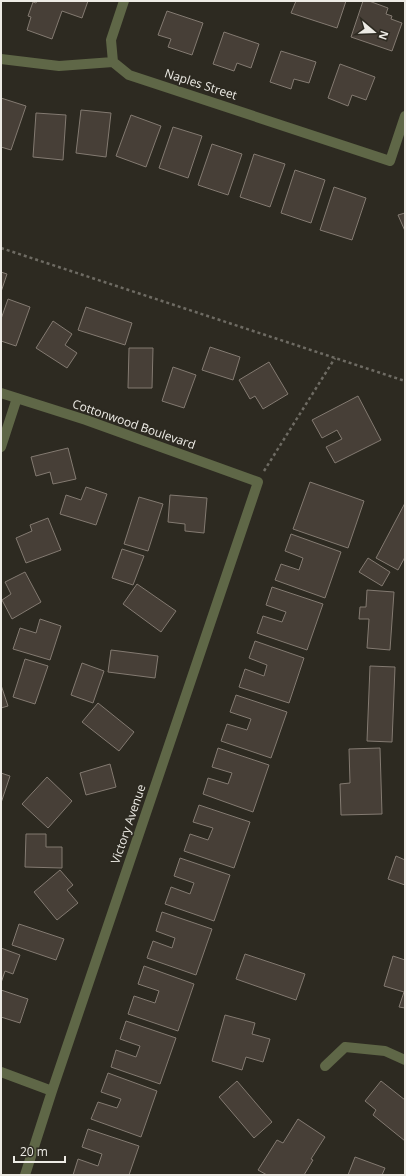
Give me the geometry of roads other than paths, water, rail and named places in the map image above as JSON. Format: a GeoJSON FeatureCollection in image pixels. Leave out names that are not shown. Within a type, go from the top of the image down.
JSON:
{"type":"FeatureCollection","features":[{"type":"Feature","properties":{"kind":"street"},"geometry":{"type":"LineString","coordinates":[[1,59],[59,66],[113,62],[111,40],[124,1]]}},
{"type":"Feature","properties":{"kind":"street","name":"Naples Street"},"geometry":{"type":"LineString","coordinates":[[113,62],[129,75],[390,160],[405,116]]}},
{"type":"Feature","properties":{"kind":"street","name":"Cottonwood Boulevard"},"geometry":{"type":"LineString","coordinates":[[1,393],[86,420],[258,482]]}},
{"type":"Feature","properties":{"kind":"street"},"geometry":{"type":"LineString","coordinates":[[1,447],[17,398]]}},
{"type":"Feature","properties":{"kind":"street","name":"Victory Avenue"},"geometry":{"type":"LineString","coordinates":[[25,1175],[258,482]]}},
{"type":"Feature","properties":{"kind":"street"},"geometry":{"type":"LineString","coordinates":[[325,1066],[345,1048],[386,1051],[405,1060]]}},
{"type":"Feature","properties":{"kind":"street"},"geometry":{"type":"LineString","coordinates":[[1,1072],[52,1091]]}}]}
